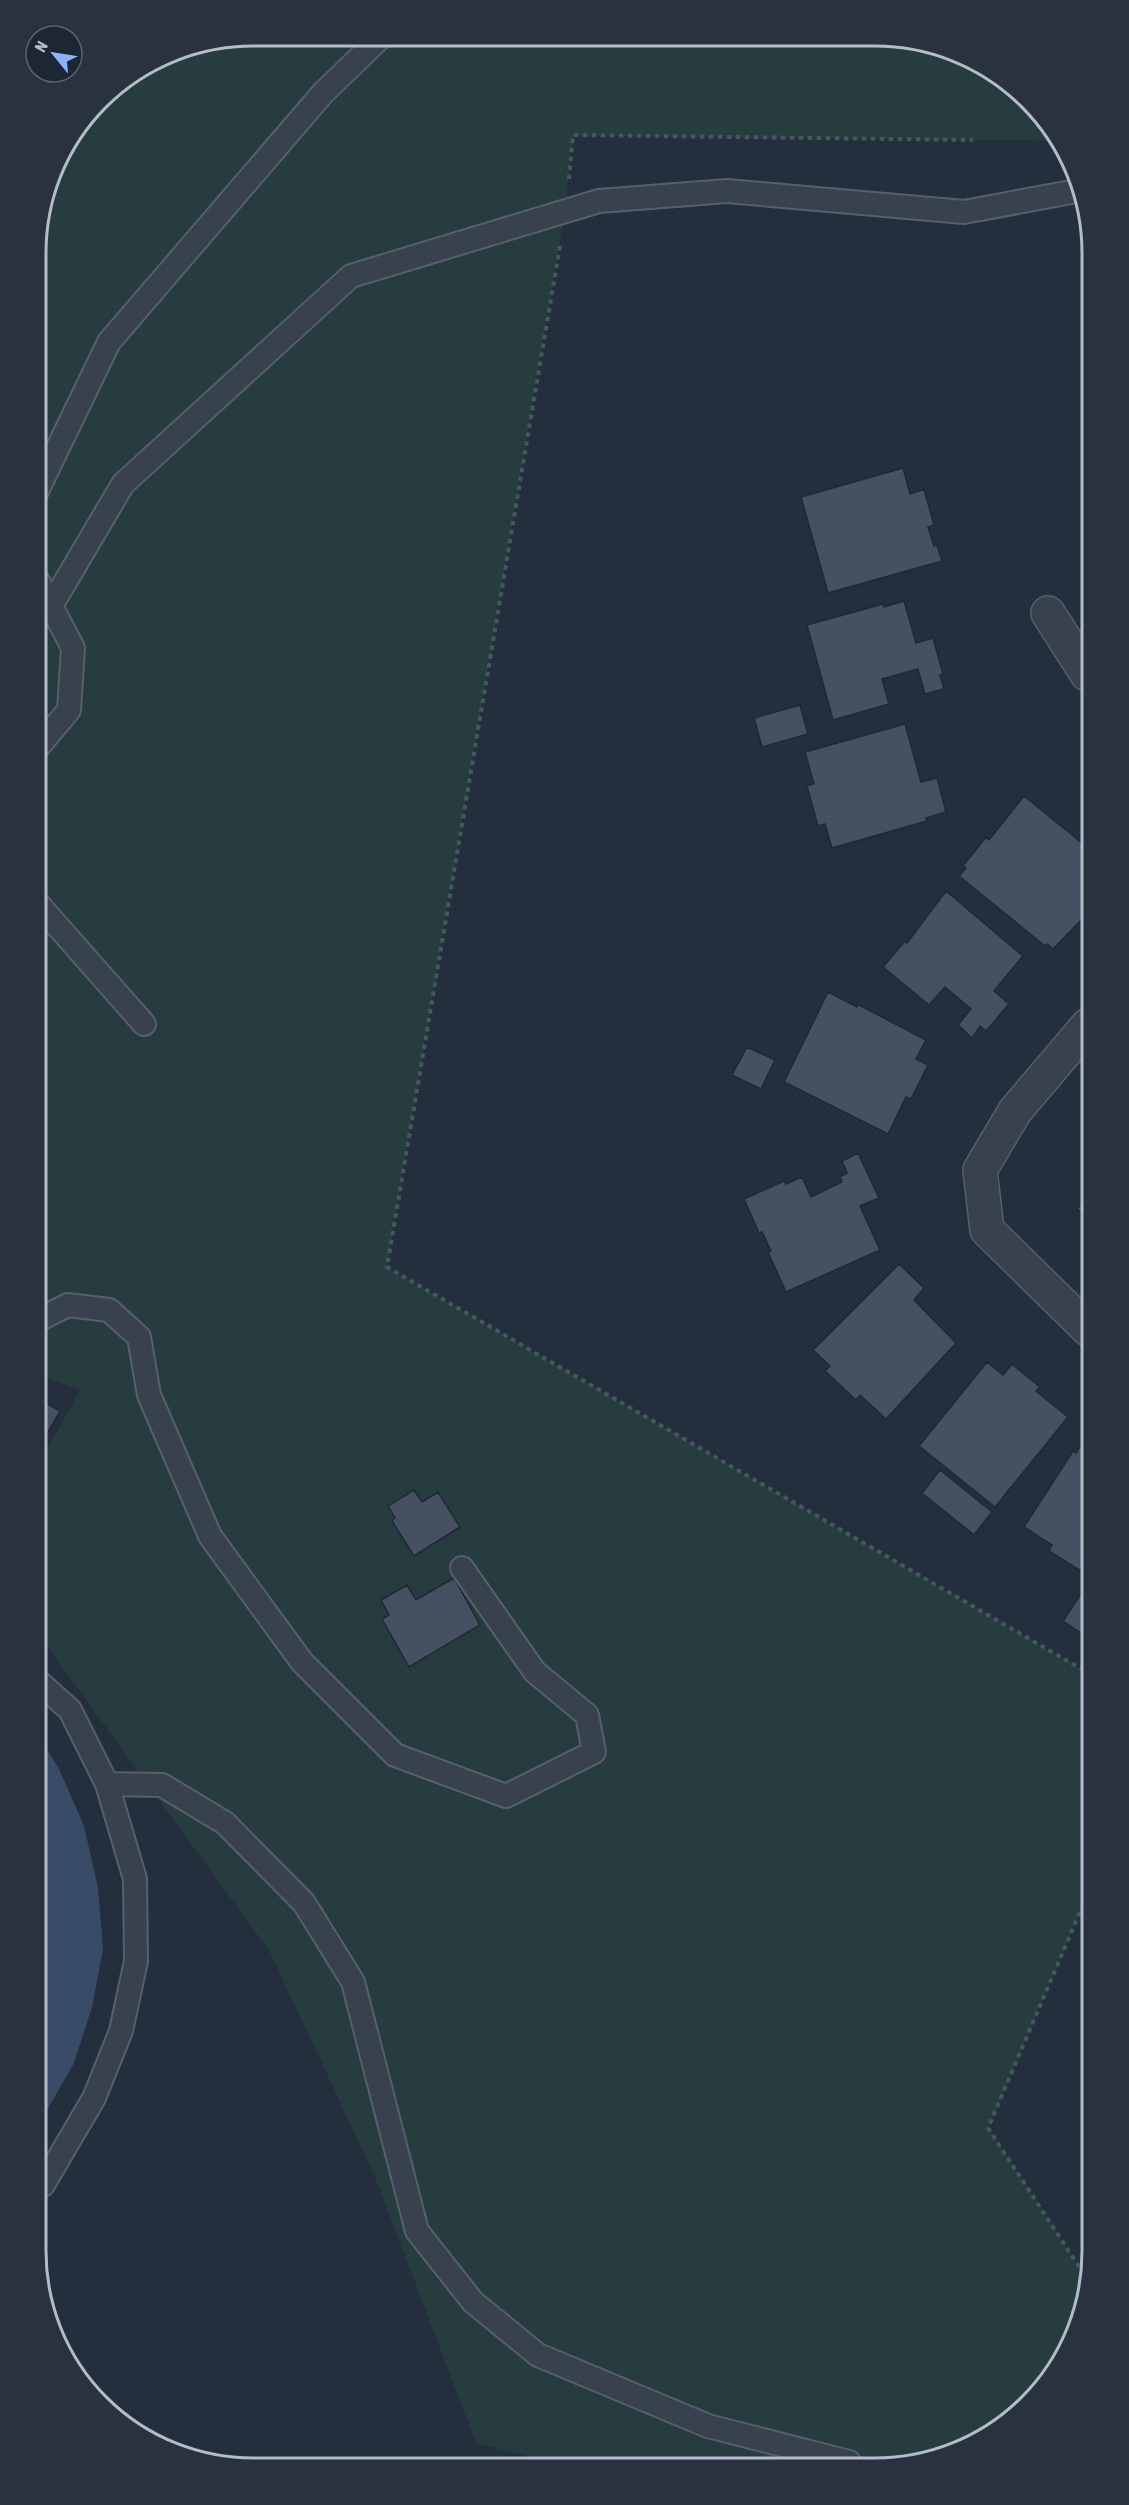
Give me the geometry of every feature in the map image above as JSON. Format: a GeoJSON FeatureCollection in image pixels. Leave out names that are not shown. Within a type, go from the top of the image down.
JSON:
{"type":"FeatureCollection","features":[{"type":"Feature","properties":{"kind":"street"},"geometry":{"type":"LineString","coordinates":[[1048,613],[1082,666]]}},
{"type":"Feature","properties":{"kind":"street"},"geometry":{"type":"LineString","coordinates":[[1082,1032],[1016,1111],[980,1170],[987,1230],[1082,1323]]}},
{"type":"Feature","properties":{"kind":"lane"},"geometry":{"type":"LineString","coordinates":[[47,471],[109,342],[323,93],[372,46]]}},
{"type":"Feature","properties":{"kind":"lane"},"geometry":{"type":"LineString","coordinates":[[51,606],[123,484],[351,276],[599,201],[727,191],[964,212],[1072,192]]}},
{"type":"Feature","properties":{"kind":"lane"},"geometry":{"type":"LineString","coordinates":[[47,598],[73,648],[69,710],[47,737]]}},
{"type":"Feature","properties":{"kind":"lane"},"geometry":{"type":"LineString","coordinates":[[47,914],[144,1024]]}},
{"type":"Feature","properties":{"kind":"lane"},"geometry":{"type":"LineString","coordinates":[[46,1316],[68,1305],[109,1310],[139,1337],[149,1395],[210,1536],[302,1662],[395,1755],[506,1796],[594,1752],[587,1715],[535,1672],[462,1568]]}},
{"type":"Feature","properties":{"kind":"lane"},"geometry":{"type":"LineString","coordinates":[[46,1689],[70,1710],[106,1784],[135,1879],[136,1961],[121,2031],[94,2098],[46,2180]]}},
{"type":"Feature","properties":{"kind":"lane"},"geometry":{"type":"LineString","coordinates":[[106,1784],[162,1785],[225,1823],[304,1903],[353,1982],[417,2231],[473,2302],[537,2355],[708,2426],[833,2458]]}},
{"type":"Feature","properties":{"kind":"path"},"geometry":{"type":"LineString","coordinates":[[973,140],[573,135],[565,212],[387,1267],[1082,1669]]}},
{"type":"Feature","properties":{"kind":"path"},"geometry":{"type":"LineString","coordinates":[[1081,2270],[988,2128],[1082,1907]]}},
{"type":"Feature","properties":{"kind":"green space"},"geometry":{"type":"Polygon","coordinates":[[[254,46],[875,46],[916,50],[942,57],[990,81],[1022,107],[1049,141],[573,136],[565,211],[387,1267],[1082,1669],[1082,1907],[989,2128],[1081,2270],[1079,2292],[1067,2331],[1055,2355],[1022,2398],[990,2424],[967,2437],[942,2448],[902,2457],[534,2458],[476,2443],[375,2177],[270,1952],[46,1645],[46,1450],[80,1390],[46,1377],[47,240],[54,200],[62,174],[81,139],[107,107],[150,74],[187,57],[227,48],[254,46]]]}},
{"type":"Feature","properties":{"kind":"water"},"geometry":{"type":"Polygon","coordinates":[[[46,1748],[59,1769],[84,1826],[98,1888],[103,1949],[92,2007],[74,2063],[46,2112],[46,1748]]]}},
{"type":"Feature","properties":{"kind":"building"},"geometry":{"type":"Polygon","coordinates":[[[903,468],[910,494],[924,489],[934,525],[928,527],[942,561],[828,593],[801,497],[903,468]]]}},
{"type":"Feature","properties":{"kind":"building"},"geometry":{"type":"Polygon","coordinates":[[[904,601],[916,643],[933,638],[943,674],[940,675],[944,689],[925,694],[918,669],[882,679],[889,704],[833,720],[807,625],[883,604],[884,607],[904,601]]]}},
{"type":"Feature","properties":{"kind":"building"},"geometry":{"type":"Polygon","coordinates":[[[800,705],[808,734],[762,747],[754,718],[800,705]]]}},
{"type":"Feature","properties":{"kind":"building"},"geometry":{"type":"Polygon","coordinates":[[[905,724],[921,782],[937,778],[946,812],[926,818],[927,821],[832,848],[825,824],[818,826],[807,786],[814,784],[805,752],[905,724]]]}},
{"type":"Feature","properties":{"kind":"building"},"geometry":{"type":"Polygon","coordinates":[[[1024,796],[1082,843],[1082,919],[1053,949],[1047,944],[1045,946],[959,876],[966,868],[963,866],[986,837],[989,840],[1024,796]]]}},
{"type":"Feature","properties":{"kind":"building"},"geometry":{"type":"Polygon","coordinates":[[[946,891],[1023,956],[994,991],[1009,1004],[986,1031],[980,1026],[972,1038],[958,1025],[971,1009],[945,987],[929,1005],[883,967],[905,941],[907,943],[946,891]]]}},
{"type":"Feature","properties":{"kind":"building"},"geometry":{"type":"Polygon","coordinates":[[[828,992],[857,1007],[857,1004],[926,1040],[916,1059],[928,1065],[911,1099],[906,1097],[888,1134],[784,1082],[828,992]]]}},
{"type":"Feature","properties":{"kind":"building"},"geometry":{"type":"Polygon","coordinates":[[[747,1047],[775,1060],[761,1089],[732,1075],[747,1047]]]}},
{"type":"Feature","properties":{"kind":"building"},"geometry":{"type":"Polygon","coordinates":[[[858,1153],[879,1198],[860,1206],[880,1250],[786,1292],[768,1252],[771,1251],[762,1232],[759,1233],[744,1199],[784,1181],[786,1184],[802,1177],[811,1197],[842,1182],[840,1177],[847,1173],[842,1161],[858,1153]]]}},
{"type":"Feature","properties":{"kind":"building"},"geometry":{"type":"Polygon","coordinates":[[[1082,1203],[1082,1213],[1077,1209],[1082,1203]]]}},
{"type":"Feature","properties":{"kind":"building"},"geometry":{"type":"Polygon","coordinates":[[[899,1264],[924,1288],[914,1300],[956,1343],[886,1419],[860,1395],[856,1400],[825,1371],[830,1366],[813,1350],[899,1264]]]}},
{"type":"Feature","properties":{"kind":"building"},"geometry":{"type":"Polygon","coordinates":[[[987,1362],[1003,1375],[1012,1364],[1040,1387],[1036,1391],[1068,1417],[995,1507],[919,1446],[987,1362]]]}},
{"type":"Feature","properties":{"kind":"building"},"geometry":{"type":"Polygon","coordinates":[[[46,1404],[60,1411],[46,1435],[46,1404]]]}},
{"type":"Feature","properties":{"kind":"building"},"geometry":{"type":"Polygon","coordinates":[[[1082,1444],[1082,1572],[1049,1551],[1052,1545],[1024,1527],[1073,1451],[1076,1453],[1082,1444]]]}},
{"type":"Feature","properties":{"kind":"building"},"geometry":{"type":"Polygon","coordinates":[[[940,1470],[992,1512],[974,1535],[922,1493],[940,1470]]]}},
{"type":"Feature","properties":{"kind":"building"},"geometry":{"type":"Polygon","coordinates":[[[414,1490],[422,1502],[438,1492],[460,1527],[414,1556],[392,1521],[395,1518],[388,1506],[414,1490]]]}},
{"type":"Feature","properties":{"kind":"building"},"geometry":{"type":"Polygon","coordinates":[[[454,1578],[480,1625],[409,1667],[382,1619],[389,1615],[381,1600],[407,1585],[416,1600],[454,1578]]]}},
{"type":"Feature","properties":{"kind":"building"},"geometry":{"type":"Polygon","coordinates":[[[1081,1594],[1082,1595],[1082,1634],[1063,1621],[1081,1594]]]}}]}
